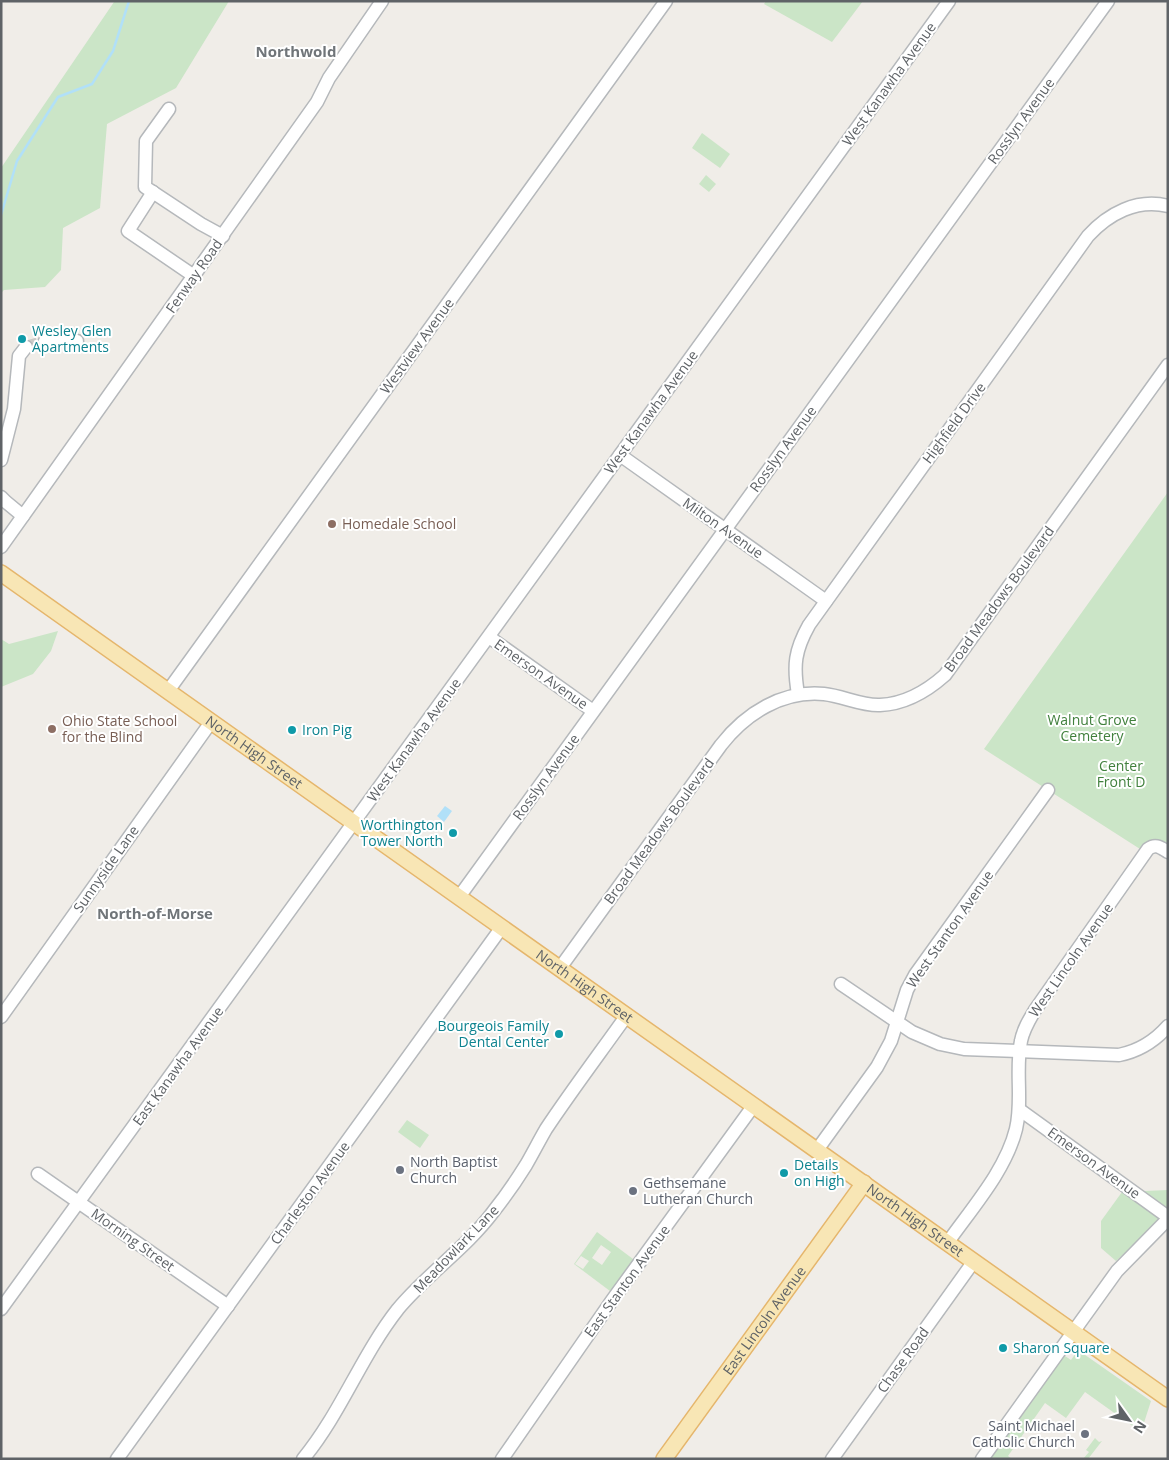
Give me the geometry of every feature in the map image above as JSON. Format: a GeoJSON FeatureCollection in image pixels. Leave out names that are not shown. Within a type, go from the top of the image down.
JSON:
{"type":"FeatureCollection","features":[{"type":"Feature","properties":{"kind":"main road","name":"North High Street"},"geometry":{"type":"LineString","coordinates":[[1,573],[1168,1399]]}},
{"type":"Feature","properties":{"kind":"main road","name":"East Lincoln Avenue"},"geometry":{"type":"LineString","coordinates":[[664,1459],[864,1183]]}},
{"type":"Feature","properties":{"kind":"street","name":"Fenway Road"},"geometry":{"type":"LineString","coordinates":[[1,547],[317,102],[329,78],[382,1]]}},
{"type":"Feature","properties":{"kind":"street","name":"Westview Avenue"},"geometry":{"type":"LineString","coordinates":[[168,691],[666,1]]}},
{"type":"Feature","properties":{"kind":"street","name":"West Kanawha Avenue"},"geometry":{"type":"LineString","coordinates":[[354,823],[949,1]]}},
{"type":"Feature","properties":{"kind":"street","name":"Rosslyn Avenue"},"geometry":{"type":"LineString","coordinates":[[459,897],[1108,1]]}},
{"type":"Feature","properties":{"kind":"street"},"geometry":{"type":"LineString","coordinates":[[169,109],[146,141],[145,187],[223,236]]}},
{"type":"Feature","properties":{"kind":"street"},"geometry":{"type":"LineString","coordinates":[[153,192],[128,231],[194,276]]}},
{"type":"Feature","properties":{"kind":"street","name":"Highfield Drive"},"geometry":{"type":"LineString","coordinates":[[798,694],[795,662],[797,651],[809,625],[1096,227],[1112,215],[1130,207],[1148,204],[1168,206]]}},
{"type":"Feature","properties":{"kind":"street"},"geometry":{"type":"LineString","coordinates":[[45,341],[58,339],[77,341]]}},
{"type":"Feature","properties":{"kind":"street"},"geometry":{"type":"LineString","coordinates":[[1,460],[14,409],[19,356],[26,347]]}},
{"type":"Feature","properties":{"kind":"street","name":"Broad Meadows Boulevard"},"geometry":{"type":"LineString","coordinates":[[560,968],[728,736],[746,718],[780,700],[798,694],[823,694],[880,705],[899,703],[916,696],[945,675],[1168,365]]}},
{"type":"Feature","properties":{"kind":"street","name":"Milton Avenue"},"geometry":{"type":"LineString","coordinates":[[620,455],[826,600]]}},
{"type":"Feature","properties":{"kind":"street"},"geometry":{"type":"LineString","coordinates":[[1,497],[23,516]]}},
{"type":"Feature","properties":{"kind":"street","name":"Emerson Avenue"},"geometry":{"type":"LineString","coordinates":[[489,636],[594,711]]}},
{"type":"Feature","properties":{"kind":"street","name":"Sunnyside Lane"},"geometry":{"type":"LineString","coordinates":[[1,1017],[211,722]]}},
{"type":"Feature","properties":{"kind":"street","name":"West Stanton Avenue"},"geometry":{"type":"LineString","coordinates":[[818,1150],[877,1067],[892,1041],[908,990],[915,975],[1048,790]]}},
{"type":"Feature","properties":{"kind":"street","name":"East Kanawha Avenue"},"geometry":{"type":"LineString","coordinates":[[1,1309],[354,823]]}},
{"type":"Feature","properties":{"kind":"street","name":"West Lincoln Avenue"},"geometry":{"type":"LineString","coordinates":[[948,1242],[1002,1165],[1008,1152],[1016,1130],[1020,1110],[1020,1052],[1024,1033],[1035,1010],[1150,848],[1157,846],[1168,852]]}},
{"type":"Feature","properties":{"kind":"street","name":"Charleston Avenue"},"geometry":{"type":"LineString","coordinates":[[117,1459],[502,927]]}},
{"type":"Feature","properties":{"kind":"street"},"geometry":{"type":"LineString","coordinates":[[841,984],[898,1024],[919,1036],[940,1044],[964,1049],[1119,1055],[1151,1043],[1168,1026]]}},
{"type":"Feature","properties":{"kind":"street","name":"Meadowlark Lane"},"geometry":{"type":"LineString","coordinates":[[303,1459],[318,1441],[347,1394],[372,1346],[388,1324],[439,1266],[476,1232],[493,1213],[521,1174],[546,1130],[568,1097],[627,1015]]}},
{"type":"Feature","properties":{"kind":"street","name":"East Stanton Avenue"},"geometry":{"type":"LineString","coordinates":[[502,1459],[613,1299],[754,1105]]}},
{"type":"Feature","properties":{"kind":"street","name":"Emerson Avenue"},"geometry":{"type":"LineString","coordinates":[[1020,1110],[1168,1218]]}},
{"type":"Feature","properties":{"kind":"street","name":"Morning Street"},"geometry":{"type":"LineString","coordinates":[[38,1174],[228,1306]]}},
{"type":"Feature","properties":{"kind":"street"},"geometry":{"type":"LineString","coordinates":[[982,1459],[1117,1271],[1168,1218]]}},
{"type":"Feature","properties":{"kind":"street","name":"Chase Road"},"geometry":{"type":"LineString","coordinates":[[832,1459],[974,1261]]}},
{"type":"Feature","properties":{"kind":"green space"},"geometry":{"type":"Polygon","coordinates":[[[229,1],[176,88],[107,124],[100,208],[63,228],[61,270],[45,287],[4,290],[1,293],[1,168],[114,2],[229,1]]]}},
{"type":"Feature","properties":{"kind":"green space"},"geometry":{"type":"Polygon","coordinates":[[[766,1],[863,1],[832,42],[764,4],[766,1]]]}},
{"type":"Feature","properties":{"kind":"green space"},"geometry":{"type":"Polygon","coordinates":[[[702,133],[730,154],[720,168],[692,148],[702,133]]]}},
{"type":"Feature","properties":{"kind":"green space"},"geometry":{"type":"Polygon","coordinates":[[[706,175],[716,184],[709,192],[699,184],[706,175]]]}},
{"type":"Feature","properties":{"kind":"green space","name":"Walnut Grove Cemetery"},"geometry":{"type":"Polygon","coordinates":[[[1168,492],[1168,848],[1160,843],[1151,841],[1140,849],[984,749],[1168,492]]]}},
{"type":"Feature","properties":{"kind":"green space"},"geometry":{"type":"Polygon","coordinates":[[[58,631],[51,651],[33,674],[1,687],[1,639],[9,644],[58,631]]]}},
{"type":"Feature","properties":{"kind":"green space"},"geometry":{"type":"Polygon","coordinates":[[[407,1120],[429,1135],[420,1148],[398,1132],[407,1120]]]}},
{"type":"Feature","properties":{"kind":"green space"},"geometry":{"type":"Polygon","coordinates":[[[1168,1190],[1168,1213],[1116,1261],[1101,1248],[1101,1221],[1122,1192],[1168,1190]]]}},
{"type":"Feature","properties":{"kind":"green space"},"geometry":{"type":"Polygon","coordinates":[[[597,1232],[637,1262],[614,1294],[574,1264],[597,1232]],[[601,1245],[592,1258],[602,1265],[611,1252],[601,1245]],[[581,1256],[575,1264],[583,1269],[589,1261],[581,1256]]]}},
{"type":"Feature","properties":{"kind":"green space"},"geometry":{"type":"Polygon","coordinates":[[[1078,1350],[1151,1401],[1141,1432],[1085,1392],[1066,1418],[1045,1403],[1008,1456],[1012,1459],[988,1459],[1062,1354],[1071,1360],[1078,1350]]]}},
{"type":"Feature","properties":{"kind":"green space"},"geometry":{"type":"Polygon","coordinates":[[[1095,1438],[1099,1442],[1102,1441],[1088,1459],[1083,1459],[1089,1452],[1086,1450],[1095,1438]]]}},
{"type":"Feature","properties":{"kind":"water"},"geometry":{"type":"Polygon","coordinates":[[[445,806],[452,811],[444,822],[437,816],[445,806]]]}},
{"type":"Feature","properties":{"kind":"waterway"},"geometry":{"type":"LineString","coordinates":[[1,215],[17,161],[58,97],[92,84],[113,51],[129,1]]}},
{"type":"Feature","properties":{"kind":"tunnel"},"geometry":{"type":"LineString","coordinates":[[26,347],[45,341]]}},
{"type":"Feature","properties":{"kind":"place","name":"Wesley Glen Apartments"},"geometry":{"type":"Point","coordinates":[22,339]}},
{"type":"Feature","properties":{"kind":"place","name":"Homedale School"},"geometry":{"type":"Point","coordinates":[332,524]}},
{"type":"Feature","properties":{"kind":"place","name":"Ohio State School for the Blind"},"geometry":{"type":"Point","coordinates":[52,729]}},
{"type":"Feature","properties":{"kind":"place","name":"Iron Pig"},"geometry":{"type":"Point","coordinates":[292,730]}},
{"type":"Feature","properties":{"kind":"place","name":"Worthington Tower North"},"geometry":{"type":"Point","coordinates":[453,833]}},
{"type":"Feature","properties":{"kind":"place","name":"Bourgeois Family Dental Center"},"geometry":{"type":"Point","coordinates":[559,1034]}},
{"type":"Feature","properties":{"kind":"place","name":"North Baptist Church"},"geometry":{"type":"Point","coordinates":[400,1170]}},
{"type":"Feature","properties":{"kind":"place","name":"Details on High"},"geometry":{"type":"Point","coordinates":[784,1173]}},
{"type":"Feature","properties":{"kind":"place","name":"Gethsemane Lutheran Church"},"geometry":{"type":"Point","coordinates":[633,1191]}},
{"type":"Feature","properties":{"kind":"place","name":"Sharon Square"},"geometry":{"type":"Point","coordinates":[1003,1348]}},
{"type":"Feature","properties":{"kind":"place","name":"Saint Michael Catholic Church"},"geometry":{"type":"Point","coordinates":[1085,1434]}},
{"type":"Feature","properties":{"kind":"district","name":"Northwold"},"geometry":{"type":"Point","coordinates":[296,52]}},
{"type":"Feature","properties":{"kind":"district","name":"North-of-Morse"},"geometry":{"type":"Point","coordinates":[155,914]}},
{"type":"Feature","properties":{"kind":"park label","name":"Center Front D"},"geometry":{"type":"Point","coordinates":[1121,774]}}]}
